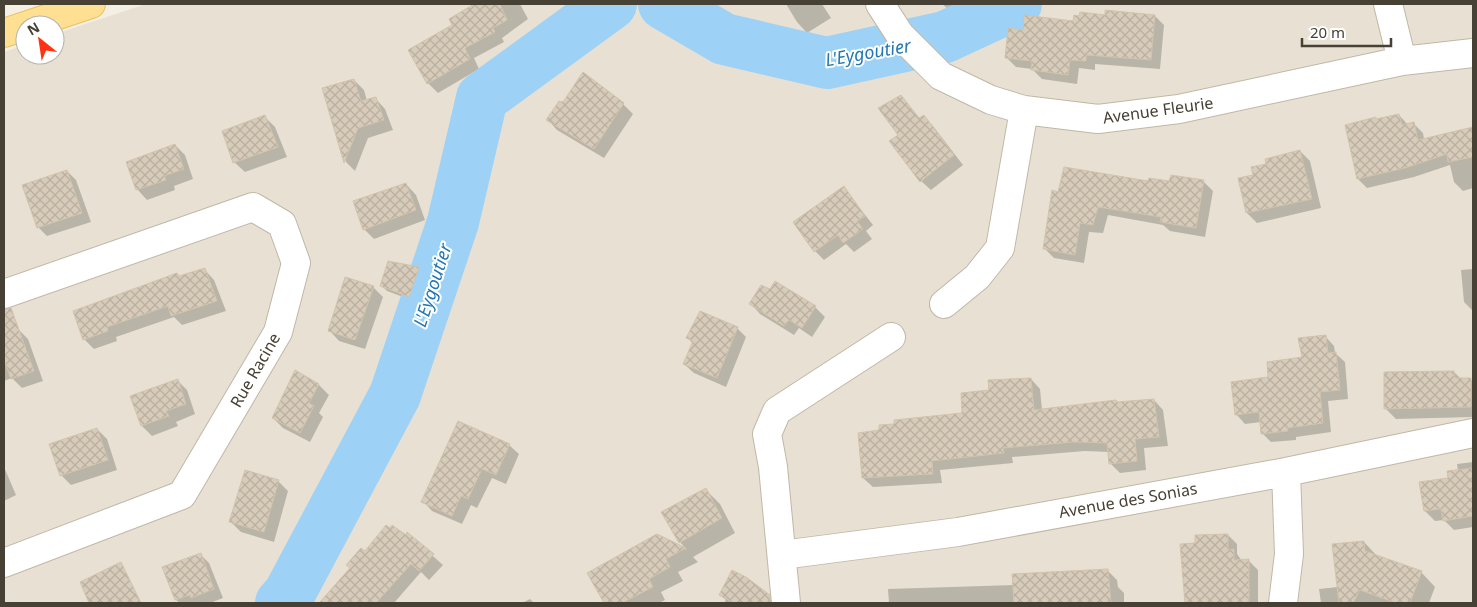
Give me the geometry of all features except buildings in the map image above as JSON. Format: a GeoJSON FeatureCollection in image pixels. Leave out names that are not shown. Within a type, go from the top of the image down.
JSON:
{"type":"FeatureCollection","features":[{"type":"Feature","properties":{"kind":"main road"},"geometry":{"type":"LineString","coordinates":[[57,15],[91,4]]}},
{"type":"Feature","properties":{"kind":"street","name":"Avenue Fleurie"},"geometry":{"type":"LineString","coordinates":[[880,4],[900,35],[941,76],[991,100],[1024,110],[1098,119],[1179,110],[1402,61],[1473,53]]}},
{"type":"Feature","properties":{"kind":"street"},"geometry":{"type":"LineString","coordinates":[[1388,4],[1402,61]]}},
{"type":"Feature","properties":{"kind":"street"},"geometry":{"type":"LineString","coordinates":[[944,304],[977,277],[1000,248],[1024,110]]}},
{"type":"Feature","properties":{"kind":"street","name":"Rue Racine"},"geometry":{"type":"LineString","coordinates":[[4,294],[253,207],[282,224],[296,263],[278,332],[182,494],[4,563]]}},
{"type":"Feature","properties":{"kind":"street"},"geometry":{"type":"LineString","coordinates":[[786,603],[773,467],[767,434],[778,411],[891,337]]}},
{"type":"Feature","properties":{"kind":"street","name":"Avenue des Sonias"},"geometry":{"type":"LineString","coordinates":[[782,555],[958,532],[1286,472],[1473,432]]}},
{"type":"Feature","properties":{"kind":"street"},"geometry":{"type":"LineString","coordinates":[[1283,603],[1289,554],[1286,472]]}},
{"type":"Feature","properties":{"kind":"shaded area"},"geometry":{"type":"Polygon","coordinates":[[[146,4],[1473,4],[1473,603],[4,603],[4,52],[15,48],[15,65],[65,65],[65,31],[146,4]]]}},
{"type":"Feature","properties":{"kind":"waterway","name":"L'Eygoutier"},"geometry":{"type":"LineString","coordinates":[[281,603],[289,594],[395,395],[453,222],[482,98],[611,4]]}},
{"type":"Feature","properties":{"kind":"waterway","name":"L'Eygoutier"},"geometry":{"type":"LineString","coordinates":[[664,4],[724,39],[827,63],[945,37],[1016,4]]}}]}
